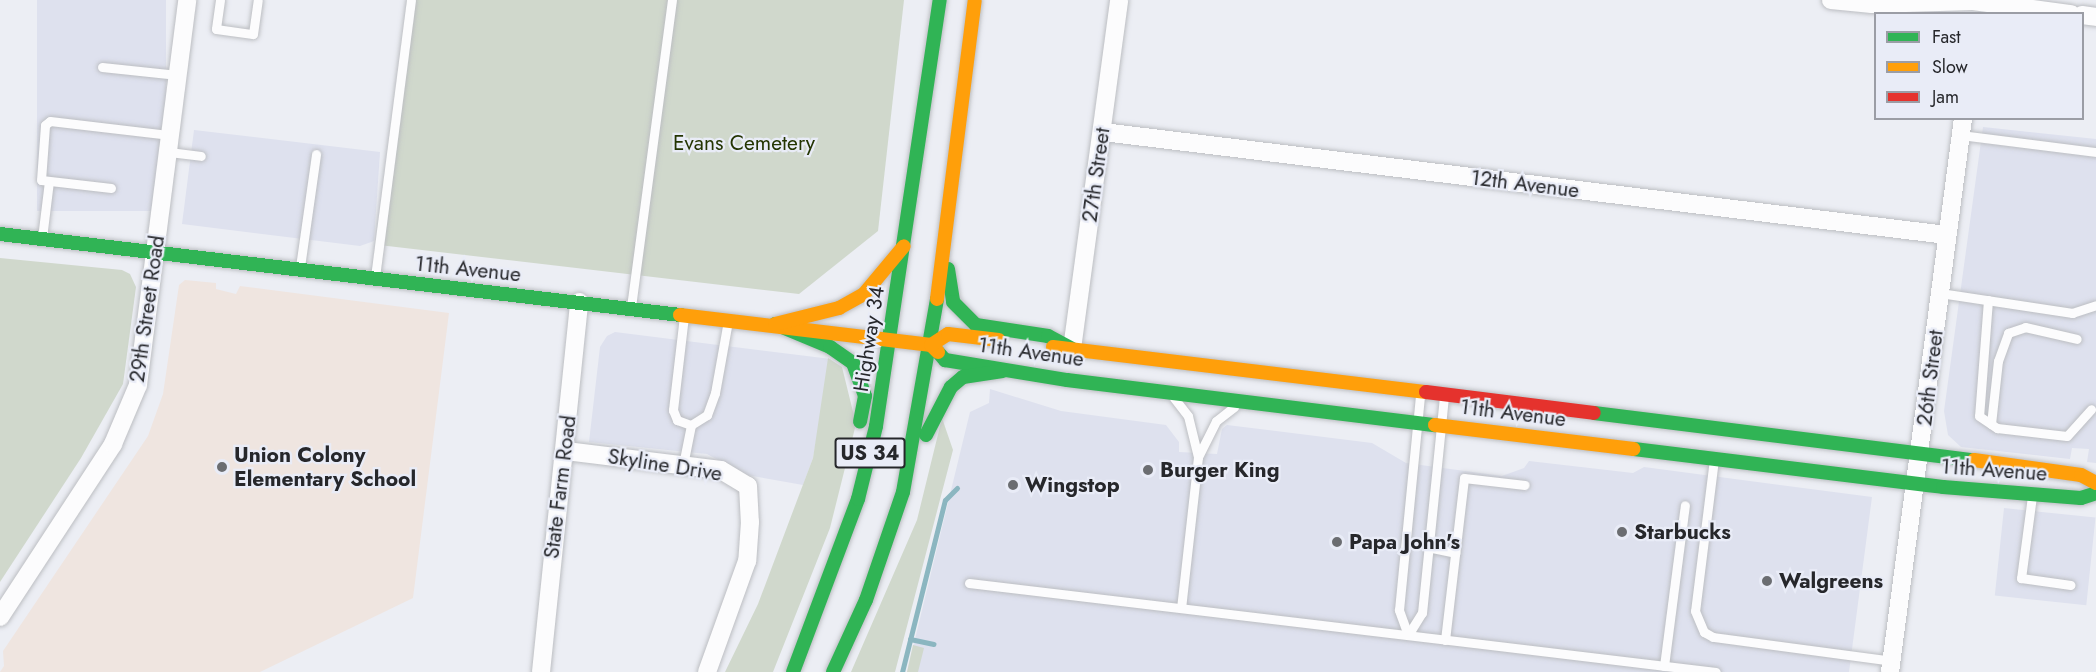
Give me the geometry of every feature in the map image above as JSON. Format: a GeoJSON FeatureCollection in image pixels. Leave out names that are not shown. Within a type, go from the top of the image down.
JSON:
{"type":"FeatureCollection","features":[{"type":"Feature","properties":{"kind":"main road","name":"Highway 34"},"geometry":{"type":"LineString","coordinates":[[792,672],[837,562],[861,489],[891,340],[940,0]]}},
{"type":"Feature","properties":{"kind":"main road","name":"US 34"},"geometry":{"type":"LineString","coordinates":[[833,672],[866,600],[903,492],[931,345],[975,0]]}},
{"type":"Feature","properties":{"kind":"main road"},"geometry":{"type":"LineString","coordinates":[[946,232],[950,288],[961,313],[976,326],[1048,336],[1072,349]]}},
{"type":"Feature","properties":{"kind":"main road","name":"11th Avenue"},"geometry":{"type":"LineString","coordinates":[[0,234],[374,280],[775,324],[931,345],[945,360],[1003,371],[1248,402],[1916,484],[2081,498],[2096,493]]}},
{"type":"Feature","properties":{"kind":"main road"},"geometry":{"type":"LineString","coordinates":[[775,324],[839,308],[864,294],[905,245]]}},
{"type":"Feature","properties":{"kind":"main road"},"geometry":{"type":"LineString","coordinates":[[775,324],[843,354],[853,363],[862,378],[865,396],[842,507],[837,562]]}},
{"type":"Feature","properties":{"kind":"main road","name":"11th Avenue"},"geometry":{"type":"LineString","coordinates":[[931,345],[948,334],[1922,453],[2081,475],[2096,483]]}},
{"type":"Feature","properties":{"kind":"main road"},"geometry":{"type":"LineString","coordinates":[[903,492],[936,409],[951,387],[973,374],[1003,371]]}},
{"type":"Feature","properties":{"kind":"street","name":"29th Street Road"},"geometry":{"type":"LineString","coordinates":[[0,617],[121,431],[138,385],[187,0]]}},
{"type":"Feature","properties":{"kind":"street","name":"27th Street"},"geometry":{"type":"LineString","coordinates":[[1072,349],[1119,0]]}},
{"type":"Feature","properties":{"kind":"street"},"geometry":{"type":"LineString","coordinates":[[1831,0],[1973,5],[2049,12]]}},
{"type":"Feature","properties":{"kind":"street","name":"26th Street"},"geometry":{"type":"LineString","coordinates":[[1891,666],[1922,453],[1962,127]]}},
{"type":"Feature","properties":{"kind":"street","name":"12th Avenue"},"geometry":{"type":"LineString","coordinates":[[1103,132],[1947,235]]}},
{"type":"Feature","properties":{"kind":"street","name":"State Farm Road"},"geometry":{"type":"LineString","coordinates":[[541,672],[566,451],[579,302]]}},
{"type":"Feature","properties":{"kind":"street","name":"Skyline Drive"},"geometry":{"type":"LineString","coordinates":[[566,451],[721,470],[747,486],[750,522],[747,561],[707,672]]}},
{"type":"Feature","properties":{"kind":"lane"},"geometry":{"type":"LineString","coordinates":[[220,0],[216,29],[253,34],[258,0]]}},
{"type":"Feature","properties":{"kind":"lane"},"geometry":{"type":"LineString","coordinates":[[374,280],[411,0]]}},
{"type":"Feature","properties":{"kind":"lane"},"geometry":{"type":"LineString","coordinates":[[631,308],[672,0]]}},
{"type":"Feature","properties":{"kind":"lane"},"geometry":{"type":"LineString","coordinates":[[102,67],[178,75]]}},
{"type":"Feature","properties":{"kind":"lane"},"geometry":{"type":"LineString","coordinates":[[111,188],[49,181],[39,176],[45,125],[50,121],[169,143],[201,156]]}},
{"type":"Feature","properties":{"kind":"lane"},"geometry":{"type":"LineString","coordinates":[[1962,127],[2096,152]]}},
{"type":"Feature","properties":{"kind":"lane"},"geometry":{"type":"LineString","coordinates":[[299,271],[316,154]]}},
{"type":"Feature","properties":{"kind":"lane"},"geometry":{"type":"LineString","coordinates":[[42,238],[49,181]]}},
{"type":"Feature","properties":{"kind":"lane"},"geometry":{"type":"LineString","coordinates":[[1940,293],[2072,313],[2096,305]]}},
{"type":"Feature","properties":{"kind":"lane"},"geometry":{"type":"LineString","coordinates":[[1989,300],[1977,406],[1979,416],[1991,424],[2067,436],[2091,409]]}},
{"type":"Feature","properties":{"kind":"lane"},"geometry":{"type":"LineString","coordinates":[[684,313],[673,410],[677,420],[692,424],[707,415],[715,393],[728,319]]}},
{"type":"Feature","properties":{"kind":"lane"},"geometry":{"type":"LineString","coordinates":[[1991,424],[1998,361],[2008,333],[2025,327],[2077,339]]}},
{"type":"Feature","properties":{"kind":"lane"},"geometry":{"type":"LineString","coordinates":[[1151,388],[1173,396],[1182,406],[1198,457]]}},
{"type":"Feature","properties":{"kind":"lane"},"geometry":{"type":"LineString","coordinates":[[1408,635],[1399,610],[1420,392]]}},
{"type":"Feature","properties":{"kind":"lane"},"geometry":{"type":"LineString","coordinates":[[1408,635],[1422,613],[1444,395]]}},
{"type":"Feature","properties":{"kind":"lane"},"geometry":{"type":"LineString","coordinates":[[1181,608],[1198,457],[1221,414],[1248,402]]}},
{"type":"Feature","properties":{"kind":"lane"},"geometry":{"type":"LineString","coordinates":[[683,465],[692,424]]}},
{"type":"Feature","properties":{"kind":"lane"},"geometry":{"type":"LineString","coordinates":[[1714,459],[1695,611],[1704,632],[1713,637],[1891,666]]}},
{"type":"Feature","properties":{"kind":"lane"},"geometry":{"type":"LineString","coordinates":[[1445,640],[1464,478],[1525,485]]}},
{"type":"Feature","properties":{"kind":"lane"},"geometry":{"type":"LineString","coordinates":[[2033,493],[2021,578],[2071,585]]}},
{"type":"Feature","properties":{"kind":"lane"},"geometry":{"type":"LineString","coordinates":[[1664,666],[1684,505]]}},
{"type":"Feature","properties":{"kind":"lane"},"geometry":{"type":"LineString","coordinates":[[1427,547],[1455,553]]}},
{"type":"Feature","properties":{"kind":"lane"},"geometry":{"type":"LineString","coordinates":[[969,583],[1716,672]]}},
{"type":"Feature","properties":{"kind":"shaded area"},"geometry":{"type":"Polygon","coordinates":[[[37,0],[166,0],[166,211],[37,211],[37,0]]]}},
{"type":"Feature","properties":{"kind":"shaded area"},"geometry":{"type":"Polygon","coordinates":[[[1983,127],[2096,139],[2096,463],[2087,462],[2089,449],[2072,448],[2070,459],[1961,447],[1948,435],[1944,411],[1983,127]]]}},
{"type":"Feature","properties":{"kind":"shaded area"},"geometry":{"type":"Polygon","coordinates":[[[194,130],[380,152],[374,241],[360,246],[182,224],[194,130]]]}},
{"type":"Feature","properties":{"kind":"shaded area"},"geometry":{"type":"Polygon","coordinates":[[[185,280],[216,283],[216,289],[236,294],[240,286],[449,313],[413,598],[260,672],[0,672],[4,666],[3,651],[148,436],[163,394],[179,285],[185,280]]]}},
{"type":"Feature","properties":{"kind":"shaded area"},"geometry":{"type":"Polygon","coordinates":[[[615,332],[831,359],[813,458],[803,485],[747,475],[707,454],[589,442],[600,347],[607,336],[615,332]]]}},
{"type":"Feature","properties":{"kind":"shaded area"},"geometry":{"type":"Polygon","coordinates":[[[990,389],[1061,411],[1166,425],[1179,442],[1179,452],[1217,454],[1222,429],[1227,425],[1372,443],[1406,463],[1502,476],[1524,468],[1529,461],[1633,473],[1644,467],[1872,497],[1849,672],[907,672],[970,412],[989,403],[990,389]]]}},
{"type":"Feature","properties":{"kind":"shaded area"},"geometry":{"type":"Polygon","coordinates":[[[2004,508],[2095,518],[2086,605],[1995,596],[2004,508]]]}},
{"type":"Feature","properties":{"kind":"green space","name":"Evans Cemetery"},"geometry":{"type":"Polygon","coordinates":[[[407,0],[904,0],[878,231],[799,294],[379,245],[407,0]]]}},
{"type":"Feature","properties":{"kind":"green space"},"geometry":{"type":"Polygon","coordinates":[[[0,258],[122,270],[130,274],[136,287],[123,384],[81,458],[0,582],[0,258]]]}},
{"type":"Feature","properties":{"kind":"green space"},"geometry":{"type":"Polygon","coordinates":[[[828,358],[842,367],[856,424],[830,528],[773,672],[725,672],[758,604],[813,458],[828,358]]]}},
{"type":"Feature","properties":{"kind":"green space"},"geometry":{"type":"Polygon","coordinates":[[[942,418],[953,450],[895,672],[851,672],[917,520],[942,418]]]}},
{"type":"Feature","properties":{"kind":"green space"},"geometry":{"type":"Polygon","coordinates":[[[913,645],[924,648],[918,672],[907,672],[913,645]]]}},
{"type":"Feature","properties":{"kind":"waterway"},"geometry":{"type":"LineString","coordinates":[[902,672],[945,500],[957,488]]}},
{"type":"Feature","properties":{"kind":"waterway"},"geometry":{"type":"LineString","coordinates":[[910,639],[933,644]]}},
{"type":"Feature","properties":{"kind":"traffic: fast"},"geometry":{"type":"LineString","coordinates":[[793,672],[858,499],[876,426],[940,0]]}},
{"type":"Feature","properties":{"kind":"traffic: fast"},"geometry":{"type":"LineString","coordinates":[[0,234],[680,315]]}},
{"type":"Feature","properties":{"kind":"traffic: fast"},"geometry":{"type":"LineString","coordinates":[[948,269],[953,302],[976,325],[1048,336],[1072,349]]}},
{"type":"Feature","properties":{"kind":"traffic: fast"},"geometry":{"type":"LineString","coordinates":[[833,672],[866,600],[903,492],[937,299]]}},
{"type":"Feature","properties":{"kind":"traffic: fast"},"geometry":{"type":"LineString","coordinates":[[775,324],[830,347],[853,363],[865,396],[860,422]]}},
{"type":"Feature","properties":{"kind":"traffic: fast"},"geometry":{"type":"LineString","coordinates":[[938,352],[945,360],[1067,380],[1435,425]]}},
{"type":"Feature","properties":{"kind":"traffic: fast"},"geometry":{"type":"LineString","coordinates":[[926,435],[951,387],[963,377],[1003,371]]}},
{"type":"Feature","properties":{"kind":"traffic: fast"},"geometry":{"type":"LineString","coordinates":[[1594,413],[1974,460]]}},
{"type":"Feature","properties":{"kind":"traffic: fast"},"geometry":{"type":"LineString","coordinates":[[1634,449],[1943,487],[2081,498],[2096,493]]}},
{"type":"Feature","properties":{"kind":"traffic: slow"},"geometry":{"type":"LineString","coordinates":[[937,299],[975,0]]}},
{"type":"Feature","properties":{"kind":"traffic: slow"},"geometry":{"type":"LineString","coordinates":[[775,324],[839,308],[864,294],[904,246]]}},
{"type":"Feature","properties":{"kind":"traffic: slow"},"geometry":{"type":"LineString","coordinates":[[680,315],[931,345],[938,352]]}},
{"type":"Feature","properties":{"kind":"traffic: slow"},"geometry":{"type":"LineString","coordinates":[[931,345],[948,334],[999,340]]}},
{"type":"Feature","properties":{"kind":"traffic: slow"},"geometry":{"type":"LineString","coordinates":[[1053,347],[1426,392]]}},
{"type":"Feature","properties":{"kind":"traffic: slow"},"geometry":{"type":"LineString","coordinates":[[1435,425],[1634,449]]}},
{"type":"Feature","properties":{"kind":"traffic: slow"},"geometry":{"type":"LineString","coordinates":[[1974,460],[2081,475],[2096,483]]}},
{"type":"Feature","properties":{"kind":"traffic: jam"},"geometry":{"type":"LineString","coordinates":[[1426,392],[1594,413]]}},
{"type":"Feature","properties":{"kind":"place","name":"Union Colony Elementary School"},"geometry":{"type":"Point","coordinates":[222,467]}},
{"type":"Feature","properties":{"kind":"place","name":"Burger King"},"geometry":{"type":"Point","coordinates":[1148,470]}},
{"type":"Feature","properties":{"kind":"place","name":"Wingstop"},"geometry":{"type":"Point","coordinates":[1013,485]}},
{"type":"Feature","properties":{"kind":"place","name":"Starbucks"},"geometry":{"type":"Point","coordinates":[1622,532]}},
{"type":"Feature","properties":{"kind":"place","name":"Papa John's"},"geometry":{"type":"Point","coordinates":[1337,542]}},
{"type":"Feature","properties":{"kind":"place","name":"Walgreens"},"geometry":{"type":"Point","coordinates":[1767,581]}}]}
